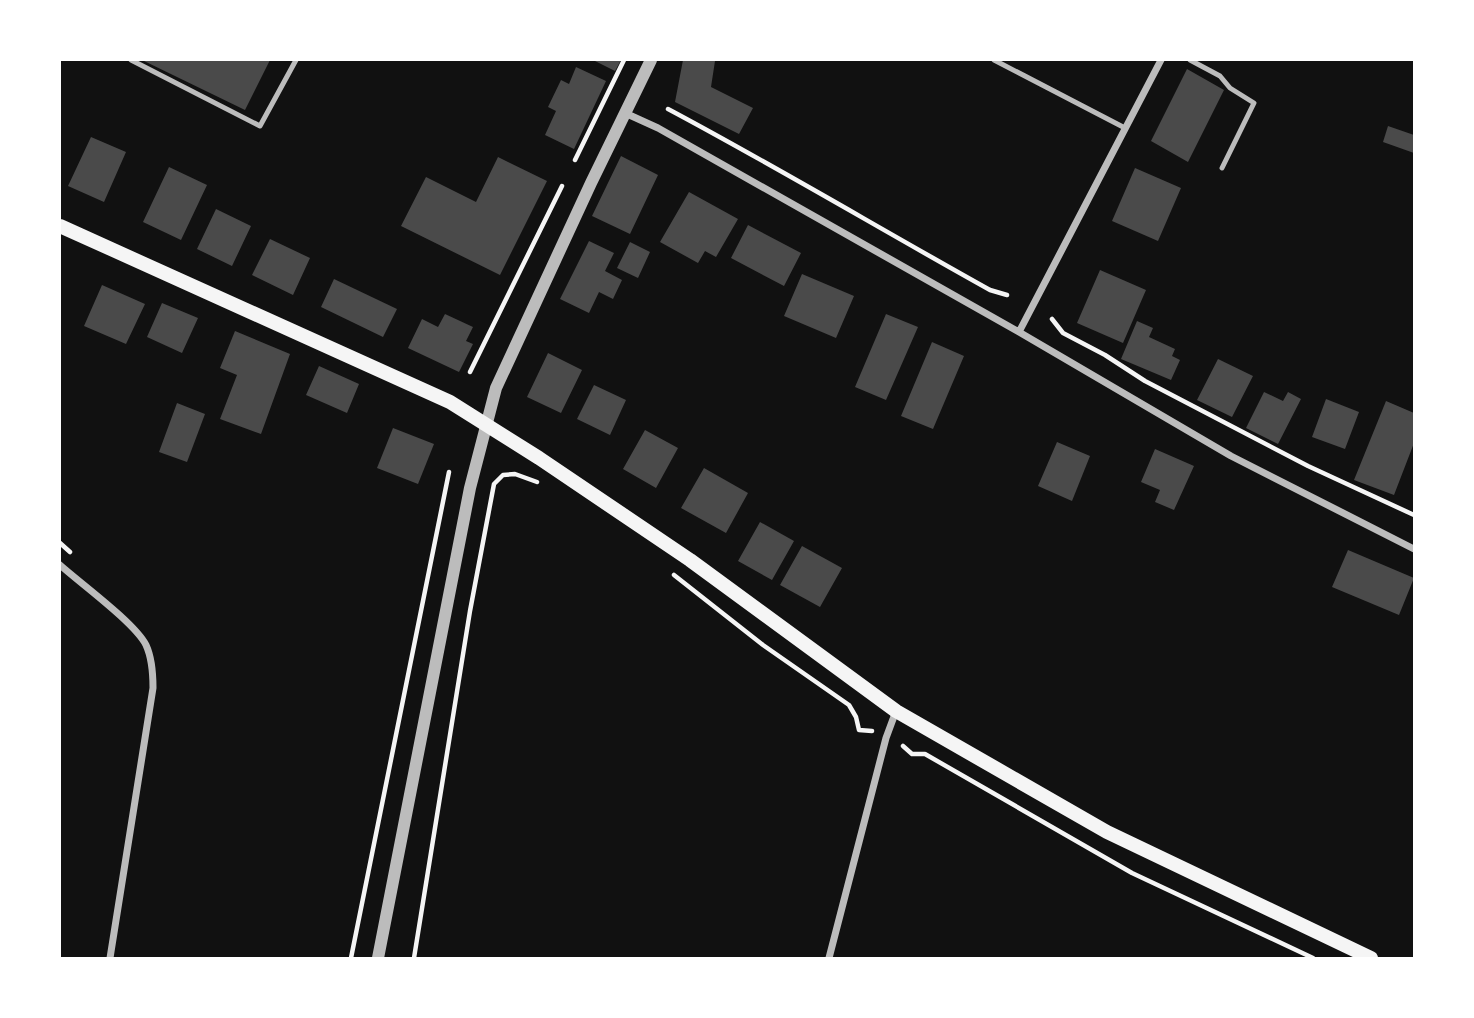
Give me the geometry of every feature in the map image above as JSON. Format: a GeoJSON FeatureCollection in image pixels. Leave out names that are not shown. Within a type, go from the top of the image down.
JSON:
{"type":"FeatureCollection","features":[{"type":"Feature","properties":{"kind":"main road"},"geometry":{"type":"LineString","coordinates":[[60,226],[450,402],[690,560],[896,711],[1107,832],[1371,958]]}},
{"type":"Feature","properties":{"kind":"street"},"geometry":{"type":"LineString","coordinates":[[378,958],[470,488],[486,424],[500,378],[651,60]]}},
{"type":"Feature","properties":{"kind":"street"},"geometry":{"type":"LineString","coordinates":[[1019,332],[1161,60]]}},
{"type":"Feature","properties":{"kind":"street"},"geometry":{"type":"LineString","coordinates":[[625,113],[658,128],[1019,332],[1231,456],[1415,549]]}},
{"type":"Feature","properties":{"kind":"street"},"geometry":{"type":"LineString","coordinates":[[60,565],[138,632],[150,656],[153,671],[153,688],[110,958]]}},
{"type":"Feature","properties":{"kind":"street"},"geometry":{"type":"LineString","coordinates":[[830,958],[886,738],[896,711]]}},
{"type":"Feature","properties":{"kind":"lane"},"geometry":{"type":"LineString","coordinates":[[131,60],[260,126],[296,60]]}},
{"type":"Feature","properties":{"kind":"lane"},"geometry":{"type":"LineString","coordinates":[[994,60],[1125,128]]}},
{"type":"Feature","properties":{"kind":"lane"},"geometry":{"type":"LineString","coordinates":[[1190,60],[1220,76],[1230,88],[1254,103],[1222,168]]}},
{"type":"Feature","properties":{"kind":"path"},"geometry":{"type":"LineString","coordinates":[[575,160],[624,60]]}},
{"type":"Feature","properties":{"kind":"path"},"geometry":{"type":"LineString","coordinates":[[668,109],[990,290],[1007,295]]}},
{"type":"Feature","properties":{"kind":"path"},"geometry":{"type":"LineString","coordinates":[[470,372],[562,186]]}},
{"type":"Feature","properties":{"kind":"path"},"geometry":{"type":"LineString","coordinates":[[1052,320],[1063,333],[1105,355],[1145,381],[1308,466],[1415,515]]}},
{"type":"Feature","properties":{"kind":"path"},"geometry":{"type":"LineString","coordinates":[[351,958],[449,472]]}},
{"type":"Feature","properties":{"kind":"path"},"geometry":{"type":"LineString","coordinates":[[414,958],[470,611],[495,484],[503,475],[516,474],[534,480],[545,488]]}},
{"type":"Feature","properties":{"kind":"path"},"geometry":{"type":"LineString","coordinates":[[664,569],[763,645],[849,705],[859,730],[872,730]]}},
{"type":"Feature","properties":{"kind":"building"},"geometry":{"type":"Polygon","coordinates":[[[142,60],[270,60],[245,110],[142,60]]]}},
{"type":"Feature","properties":{"kind":"building"},"geometry":{"type":"Polygon","coordinates":[[[593,60],[621,60],[615,71],[593,60]]]}},
{"type":"Feature","properties":{"kind":"building"},"geometry":{"type":"Polygon","coordinates":[[[683,60],[715,61],[711,87],[753,108],[739,134],[675,102],[683,60]]]}},
{"type":"Feature","properties":{"kind":"building"},"geometry":{"type":"Polygon","coordinates":[[[576,67],[606,81],[574,149],[545,135],[556,111],[548,107],[561,80],[569,84],[576,67]]]}},
{"type":"Feature","properties":{"kind":"building"},"geometry":{"type":"Polygon","coordinates":[[[1187,69],[1224,90],[1188,162],[1151,141],[1187,69]]]}},
{"type":"Feature","properties":{"kind":"building"},"geometry":{"type":"Polygon","coordinates":[[[1388,126],[1414,135],[1414,153],[1383,142],[1388,126]]]}},
{"type":"Feature","properties":{"kind":"building"},"geometry":{"type":"Polygon","coordinates":[[[91,137],[126,152],[104,202],[68,186],[91,137]]]}},
{"type":"Feature","properties":{"kind":"building"},"geometry":{"type":"Polygon","coordinates":[[[621,156],[658,175],[630,234],[592,216],[621,156]]]}},
{"type":"Feature","properties":{"kind":"building"},"geometry":{"type":"Polygon","coordinates":[[[498,157],[547,181],[500,275],[401,226],[426,177],[476,202],[498,157]]]}},
{"type":"Feature","properties":{"kind":"building"},"geometry":{"type":"Polygon","coordinates":[[[169,167],[207,185],[181,240],[143,222],[169,167]]]}},
{"type":"Feature","properties":{"kind":"building"},"geometry":{"type":"Polygon","coordinates":[[[1135,168],[1181,188],[1158,241],[1112,221],[1135,168]]]}},
{"type":"Feature","properties":{"kind":"building"},"geometry":{"type":"Polygon","coordinates":[[[689,192],[738,219],[716,257],[705,251],[698,263],[660,242],[689,192]]]}},
{"type":"Feature","properties":{"kind":"building"},"geometry":{"type":"Polygon","coordinates":[[[216,209],[251,226],[232,266],[197,249],[216,209]]]}},
{"type":"Feature","properties":{"kind":"building"},"geometry":{"type":"Polygon","coordinates":[[[748,225],[801,253],[784,286],[731,258],[748,225]]]}},
{"type":"Feature","properties":{"kind":"building"},"geometry":{"type":"Polygon","coordinates":[[[270,239],[310,258],[293,295],[252,275],[270,239]]]}},
{"type":"Feature","properties":{"kind":"building"},"geometry":{"type":"Polygon","coordinates":[[[589,241],[614,253],[605,271],[622,280],[613,299],[599,292],[589,313],[560,299],[589,241]]]}},
{"type":"Feature","properties":{"kind":"building"},"geometry":{"type":"Polygon","coordinates":[[[630,242],[650,252],[638,278],[617,268],[630,242]]]}},
{"type":"Feature","properties":{"kind":"building"},"geometry":{"type":"Polygon","coordinates":[[[1100,270],[1146,290],[1123,343],[1077,323],[1100,270]]]}},
{"type":"Feature","properties":{"kind":"building"},"geometry":{"type":"Polygon","coordinates":[[[802,274],[854,296],[836,338],[784,316],[802,274]]]}},
{"type":"Feature","properties":{"kind":"building"},"geometry":{"type":"Polygon","coordinates":[[[334,279],[397,309],[383,337],[321,307],[334,279]]]}},
{"type":"Feature","properties":{"kind":"building"},"geometry":{"type":"Polygon","coordinates":[[[102,285],[145,304],[126,344],[84,326],[102,285]]]}},
{"type":"Feature","properties":{"kind":"building"},"geometry":{"type":"Polygon","coordinates":[[[162,303],[198,318],[182,353],[147,337],[162,303]]]}},
{"type":"Feature","properties":{"kind":"building"},"geometry":{"type":"Polygon","coordinates":[[[445,314],[473,327],[466,341],[473,344],[459,372],[408,348],[422,319],[438,327],[445,314]]]}},
{"type":"Feature","properties":{"kind":"building"},"geometry":{"type":"Polygon","coordinates":[[[886,314],[918,327],[886,400],[855,387],[886,314]]]}},
{"type":"Feature","properties":{"kind":"building"},"geometry":{"type":"Polygon","coordinates":[[[1137,321],[1153,328],[1149,337],[1175,349],[1172,356],[1180,360],[1171,380],[1121,359],[1137,321]]]}},
{"type":"Feature","properties":{"kind":"building"},"geometry":{"type":"Polygon","coordinates":[[[235,331],[290,354],[261,434],[220,419],[237,375],[220,368],[235,331]]]}},
{"type":"Feature","properties":{"kind":"building"},"geometry":{"type":"Polygon","coordinates":[[[932,342],[964,356],[933,429],[901,416],[932,342]]]}},
{"type":"Feature","properties":{"kind":"building"},"geometry":{"type":"Polygon","coordinates":[[[548,353],[582,370],[561,413],[527,397],[548,353]]]}},
{"type":"Feature","properties":{"kind":"building"},"geometry":{"type":"Polygon","coordinates":[[[1218,359],[1253,376],[1232,417],[1197,400],[1218,359]]]}},
{"type":"Feature","properties":{"kind":"building"},"geometry":{"type":"Polygon","coordinates":[[[319,366],[359,384],[347,413],[306,395],[319,366]]]}},
{"type":"Feature","properties":{"kind":"building"},"geometry":{"type":"Polygon","coordinates":[[[594,385],[626,400],[610,435],[577,419],[594,385]]]}},
{"type":"Feature","properties":{"kind":"building"},"geometry":{"type":"Polygon","coordinates":[[[1264,392],[1283,401],[1288,392],[1301,399],[1278,444],[1246,428],[1264,392]]]}},
{"type":"Feature","properties":{"kind":"building"},"geometry":{"type":"Polygon","coordinates":[[[1326,399],[1359,412],[1345,449],[1312,437],[1326,399]]]}},
{"type":"Feature","properties":{"kind":"building"},"geometry":{"type":"Polygon","coordinates":[[[1386,401],[1414,413],[1414,443],[1394,495],[1354,480],[1386,401]]]}},
{"type":"Feature","properties":{"kind":"building"},"geometry":{"type":"Polygon","coordinates":[[[177,403],[205,414],[187,462],[159,452],[177,403]]]}},
{"type":"Feature","properties":{"kind":"building"},"geometry":{"type":"Polygon","coordinates":[[[393,428],[434,444],[418,484],[377,468],[393,428]]]}},
{"type":"Feature","properties":{"kind":"building"},"geometry":{"type":"Polygon","coordinates":[[[645,430],[678,448],[656,488],[623,469],[645,430]]]}},
{"type":"Feature","properties":{"kind":"building"},"geometry":{"type":"Polygon","coordinates":[[[1057,442],[1090,456],[1072,501],[1038,486],[1057,442]]]}},
{"type":"Feature","properties":{"kind":"building"},"geometry":{"type":"Polygon","coordinates":[[[1155,449],[1194,466],[1174,510],[1155,502],[1160,490],[1141,482],[1155,449]]]}},
{"type":"Feature","properties":{"kind":"building"},"geometry":{"type":"Polygon","coordinates":[[[704,468],[748,493],[726,533],[681,508],[704,468]]]}},
{"type":"Feature","properties":{"kind":"building"},"geometry":{"type":"Polygon","coordinates":[[[760,522],[794,541],[772,580],[738,561],[760,522]]]}},
{"type":"Feature","properties":{"kind":"building"},"geometry":{"type":"Polygon","coordinates":[[[802,546],[842,568],[820,607],[780,585],[802,546]]]}},
{"type":"Feature","properties":{"kind":"building"},"geometry":{"type":"Polygon","coordinates":[[[1348,550],[1414,578],[1399,615],[1332,587],[1348,550]]]}}]}
